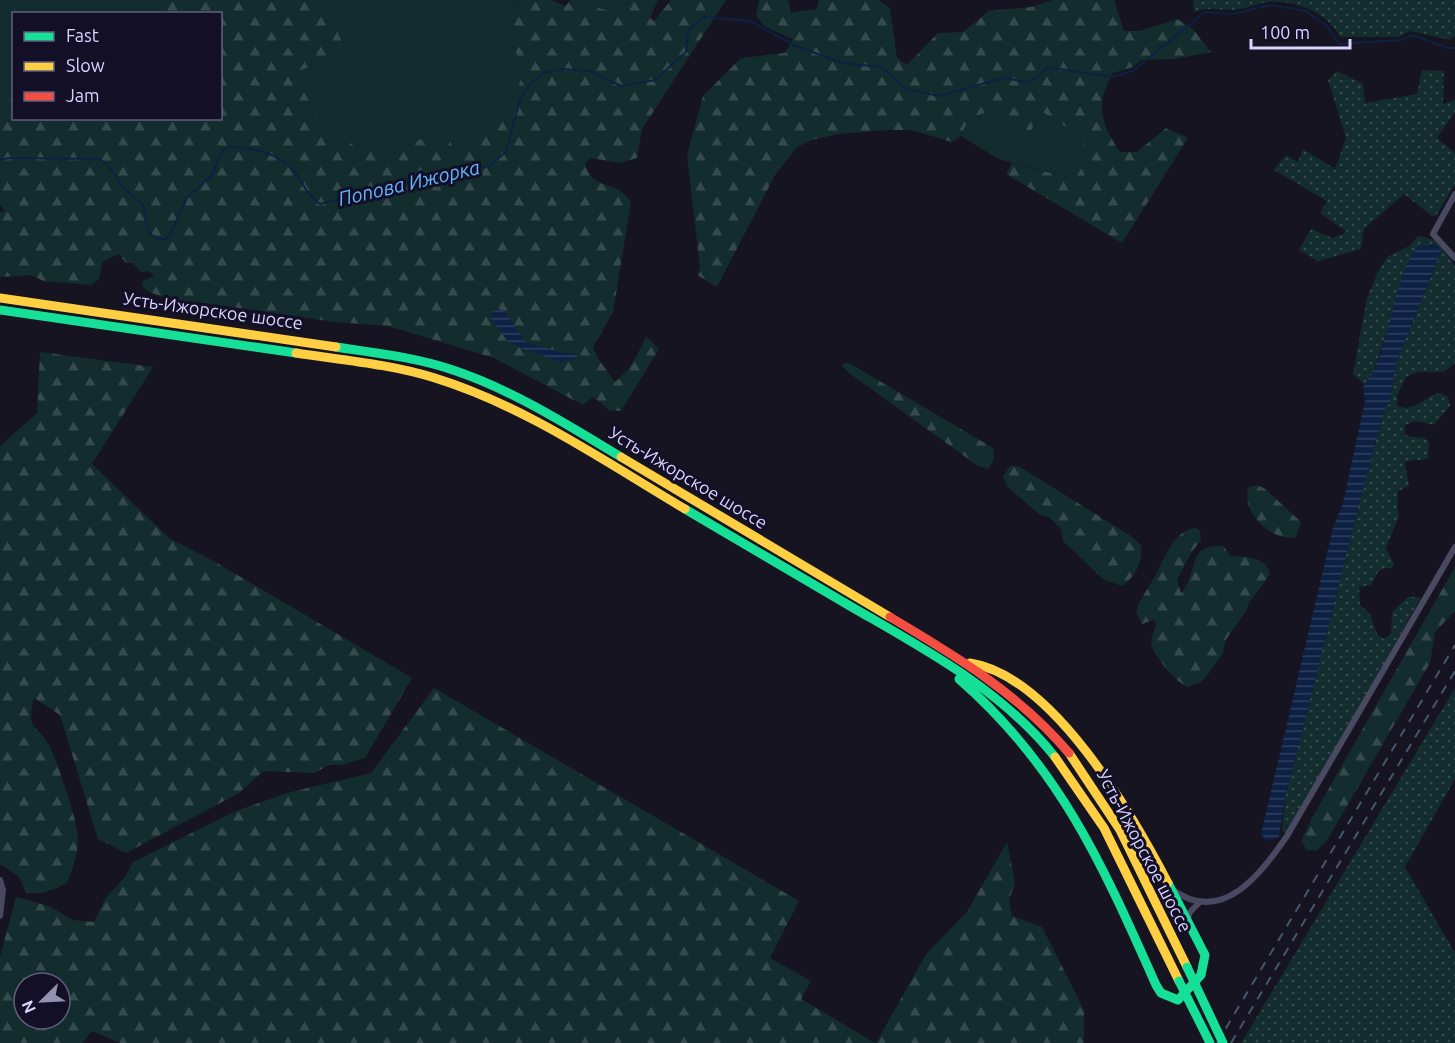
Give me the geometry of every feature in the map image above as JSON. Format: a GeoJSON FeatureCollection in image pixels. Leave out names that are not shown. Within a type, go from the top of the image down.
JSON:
{"type":"FeatureCollection","features":[{"type":"Feature","properties":{"kind":"street"},"geometry":{"type":"LineString","coordinates":[[1455,194],[1433,234],[1455,258]]}},
{"type":"Feature","properties":{"kind":"street","name":"Усть-Ижорское шоссе"},"geometry":{"type":"LineString","coordinates":[[0,298],[337,345],[399,356],[454,370],[542,410],[968,663],[1032,713],[1070,753],[1091,783],[1124,840],[1223,1043]]}},
{"type":"Feature","properties":{"kind":"street","name":"Усть-Ижорское шоссе"},"geometry":{"type":"LineString","coordinates":[[0,310],[336,357],[397,368],[453,382],[542,424],[945,663],[1007,706],[1030,728],[1068,772],[1110,839],[1210,1043]]}},
{"type":"Feature","properties":{"kind":"street"},"geometry":{"type":"LineString","coordinates":[[1169,887],[1186,899],[1199,903],[1227,897],[1243,889],[1258,876],[1281,845],[1455,547]]}},
{"type":"Feature","properties":{"kind":"street"},"geometry":{"type":"LineString","coordinates":[[945,663],[998,716],[1071,807],[1097,853],[1156,985],[1161,993],[1178,1000],[1202,976],[1206,964],[1205,955],[1115,789],[1081,742],[1041,703],[985,665],[968,663]]}},
{"type":"Feature","properties":{"kind":"street"},"geometry":{"type":"LineString","coordinates":[[0,880],[3,890],[0,916]]}},
{"type":"Feature","properties":{"kind":"street"},"geometry":{"type":"LineString","coordinates":[[1187,921],[1190,912],[1199,903]]}},
{"type":"Feature","properties":{"kind":"green space"},"geometry":{"type":"Polygon","coordinates":[[[0,0],[159,0],[162,12],[12,12],[12,98],[0,108],[0,0]]]}},
{"type":"Feature","properties":{"kind":"green space"},"geometry":{"type":"Polygon","coordinates":[[[159,0],[324,0],[347,53],[357,148],[390,152],[444,129],[473,138],[488,132],[497,103],[511,106],[524,70],[503,26],[508,13],[518,0],[551,0],[565,6],[570,1],[576,8],[585,12],[596,7],[607,10],[628,4],[629,0],[658,0],[650,18],[654,21],[671,0],[726,0],[642,129],[637,158],[620,163],[591,158],[585,164],[593,179],[618,190],[631,202],[613,312],[593,347],[597,357],[615,382],[630,367],[646,336],[659,349],[621,411],[609,410],[593,397],[583,405],[494,358],[388,326],[335,322],[199,302],[188,305],[149,292],[142,286],[143,281],[154,276],[149,271],[141,272],[133,263],[126,263],[119,254],[102,262],[99,279],[91,285],[43,281],[32,275],[0,277],[0,212],[5,212],[0,205],[0,108],[12,98],[12,120],[222,120],[222,12],[162,12],[159,0]]]}},
{"type":"Feature","properties":{"kind":"green space"},"geometry":{"type":"Polygon","coordinates":[[[324,0],[518,0],[508,13],[503,26],[524,70],[511,107],[497,103],[488,132],[473,138],[457,156],[444,129],[390,152],[357,148],[320,120],[293,73],[347,53],[324,0]]]}},
{"type":"Feature","properties":{"kind":"green space"},"geometry":{"type":"Polygon","coordinates":[[[570,0],[629,0],[614,12],[597,7],[585,12],[576,8],[570,0]]]}},
{"type":"Feature","properties":{"kind":"green space"},"geometry":{"type":"Polygon","coordinates":[[[759,0],[788,0],[791,13],[817,9],[819,0],[878,0],[890,8],[897,58],[907,65],[938,33],[963,32],[989,11],[1031,7],[1053,0],[1114,0],[1124,31],[1140,31],[1177,19],[1193,29],[1211,52],[1175,59],[1141,60],[1133,67],[1113,73],[1107,84],[1102,113],[1108,131],[1120,152],[1137,152],[1166,128],[1188,138],[1122,243],[1006,174],[1012,163],[1075,179],[1041,111],[1031,131],[970,117],[961,136],[952,142],[911,130],[889,130],[838,134],[812,140],[797,147],[775,175],[717,287],[697,275],[700,268],[687,155],[703,96],[741,58],[785,53],[793,39],[765,27],[756,16],[759,0]]]}},
{"type":"Feature","properties":{"kind":"green space"},"geometry":{"type":"Polygon","coordinates":[[[1193,0],[1455,0],[1455,36],[1450,40],[1410,31],[1399,37],[1340,37],[1328,21],[1310,10],[1290,3],[1269,2],[1237,10],[1208,9],[1194,12],[1193,0]]]}},
{"type":"Feature","properties":{"kind":"green space"},"geometry":{"type":"Polygon","coordinates":[[[1422,70],[1444,71],[1443,104],[1455,100],[1455,112],[1437,138],[1455,153],[1455,184],[1436,216],[1432,216],[1404,194],[1364,229],[1361,249],[1318,261],[1299,250],[1311,229],[1332,238],[1347,232],[1320,213],[1327,201],[1274,170],[1286,155],[1298,162],[1303,149],[1335,169],[1346,138],[1328,80],[1337,71],[1363,84],[1365,103],[1417,94],[1422,70]]]}},
{"type":"Feature","properties":{"kind":"green space"},"geometry":{"type":"Polygon","coordinates":[[[1004,108],[1012,126],[1031,131],[1041,111],[1081,136],[1088,157],[1075,179],[998,159],[961,136],[970,117],[1004,108]]]}},
{"type":"Feature","properties":{"kind":"green space"},"geometry":{"type":"Polygon","coordinates":[[[1418,236],[1438,241],[1455,266],[1455,363],[1444,372],[1418,372],[1406,377],[1397,396],[1397,405],[1414,406],[1441,393],[1448,397],[1450,406],[1434,425],[1416,421],[1405,425],[1405,434],[1423,438],[1429,442],[1428,459],[1407,461],[1405,464],[1409,486],[1398,491],[1399,516],[1386,548],[1394,564],[1392,568],[1380,570],[1371,585],[1359,587],[1360,605],[1370,614],[1377,634],[1384,639],[1391,634],[1392,612],[1408,597],[1421,597],[1292,829],[1285,833],[1282,831],[1285,798],[1347,552],[1386,405],[1390,404],[1396,363],[1440,254],[1435,244],[1421,246],[1415,251],[1373,372],[1365,385],[1353,374],[1367,298],[1387,257],[1409,246],[1418,236]]]}},
{"type":"Feature","properties":{"kind":"green space"},"geometry":{"type":"Polygon","coordinates":[[[40,352],[153,367],[92,464],[169,538],[217,563],[412,678],[365,758],[342,765],[329,765],[314,773],[264,771],[239,793],[126,853],[98,839],[60,715],[34,698],[32,722],[50,747],[57,764],[76,823],[78,844],[74,865],[66,884],[43,893],[27,893],[18,876],[0,864],[0,446],[37,413],[40,352]]]}},
{"type":"Feature","properties":{"kind":"green space"},"geometry":{"type":"Polygon","coordinates":[[[844,363],[849,363],[993,448],[994,458],[988,469],[978,466],[849,373],[842,366],[844,363]]]}},
{"type":"Feature","properties":{"kind":"green space"},"geometry":{"type":"Polygon","coordinates":[[[1010,466],[1020,467],[1131,536],[1141,545],[1140,563],[1131,578],[1122,586],[1103,579],[1063,541],[1061,529],[1049,517],[1040,515],[1008,487],[1003,477],[1010,466]]]}},
{"type":"Feature","properties":{"kind":"green space"},"geometry":{"type":"Polygon","coordinates":[[[1256,485],[1264,488],[1301,522],[1296,537],[1287,538],[1277,535],[1260,524],[1249,507],[1247,497],[1248,488],[1256,485]]]}},
{"type":"Feature","properties":{"kind":"green space"},"geometry":{"type":"Polygon","coordinates":[[[1196,528],[1200,531],[1201,540],[1191,553],[1177,580],[1181,593],[1187,585],[1198,555],[1211,547],[1223,546],[1231,556],[1249,557],[1260,561],[1268,568],[1270,574],[1225,641],[1223,653],[1209,673],[1201,682],[1188,687],[1173,676],[1152,647],[1151,640],[1156,622],[1153,620],[1142,624],[1136,612],[1175,540],[1187,530],[1196,528]]]}},
{"type":"Feature","properties":{"kind":"green space"},"geometry":{"type":"Polygon","coordinates":[[[1455,567],[1455,611],[1435,632],[1430,663],[1326,842],[1316,851],[1307,850],[1301,841],[1312,818],[1455,567]]]}},
{"type":"Feature","properties":{"kind":"green space"},"geometry":{"type":"Polygon","coordinates":[[[434,688],[799,901],[770,958],[811,981],[801,999],[875,1043],[120,1043],[92,1031],[82,1043],[0,1043],[0,957],[16,897],[49,906],[73,920],[94,922],[105,899],[125,877],[133,862],[236,811],[287,793],[371,773],[434,688]]]}},
{"type":"Feature","properties":{"kind":"green space"},"geometry":{"type":"Polygon","coordinates":[[[1455,688],[1455,779],[1405,867],[1455,953],[1455,1043],[1241,1043],[1455,688]]]}},
{"type":"Feature","properties":{"kind":"green space"},"geometry":{"type":"Polygon","coordinates":[[[1007,842],[1015,883],[1009,900],[1012,916],[1042,927],[1084,1010],[1084,1043],[876,1043],[926,954],[967,912],[1007,842]]]}},
{"type":"Feature","properties":{"kind":"water"},"geometry":{"type":"Polygon","coordinates":[[[1426,244],[1439,246],[1440,254],[1396,363],[1390,404],[1386,406],[1347,552],[1285,798],[1279,837],[1267,841],[1261,834],[1333,528],[1343,503],[1365,401],[1363,387],[1380,355],[1395,300],[1408,264],[1417,247],[1426,244]]]}},
{"type":"Feature","properties":{"kind":"water"},"geometry":{"type":"Polygon","coordinates":[[[499,309],[505,312],[525,342],[566,354],[575,353],[578,358],[561,362],[520,348],[507,341],[491,318],[492,312],[499,309]]]}},
{"type":"Feature","properties":{"kind":"waterway","name":"Попова Ижорка"},"geometry":{"type":"LineString","coordinates":[[0,160],[9,158],[98,159],[108,165],[123,187],[143,205],[146,227],[151,235],[165,240],[170,235],[187,198],[213,174],[219,155],[227,147],[263,152],[279,159],[293,170],[308,192],[320,204],[393,185],[489,166],[506,152],[520,100],[529,85],[543,73],[563,69],[590,71],[621,86],[655,80],[686,52],[688,31],[704,17],[750,21],[796,46],[842,63],[882,67],[906,89],[939,96],[1003,78],[1026,82],[1037,77],[1048,67],[1111,77],[1133,71],[1205,12],[1233,14],[1270,5],[1306,11],[1327,26],[1339,44],[1400,40],[1413,35],[1447,48],[1455,48]]}},
{"type":"Feature","properties":{"kind":"railway"},"geometry":{"type":"LineString","coordinates":[[1217,1043],[1455,645]]}},
{"type":"Feature","properties":{"kind":"railway"},"geometry":{"type":"LineString","coordinates":[[1231,1043],[1455,671]]}},
{"type":"Feature","properties":{"kind":"traffic: fast"},"geometry":{"type":"LineString","coordinates":[[0,310],[296,353]]}},
{"type":"Feature","properties":{"kind":"traffic: fast"},"geometry":{"type":"LineString","coordinates":[[336,347],[424,362],[475,378],[540,409],[621,457]]}},
{"type":"Feature","properties":{"kind":"traffic: fast"},"geometry":{"type":"LineString","coordinates":[[685,509],[960,672],[1011,711],[1055,757]]}},
{"type":"Feature","properties":{"kind":"traffic: fast"},"geometry":{"type":"LineString","coordinates":[[959,679],[1025,747],[1052,783],[1076,820],[1097,859],[1156,985],[1161,993],[1178,1000],[1201,975],[1205,955],[1168,883]]}},
{"type":"Feature","properties":{"kind":"traffic: fast"},"geometry":{"type":"LineString","coordinates":[[1187,967],[1223,1043]]}},
{"type":"Feature","properties":{"kind":"traffic: fast"},"geometry":{"type":"LineString","coordinates":[[1179,981],[1210,1043]]}},
{"type":"Feature","properties":{"kind":"traffic: slow"},"geometry":{"type":"LineString","coordinates":[[0,298],[336,347]]}},
{"type":"Feature","properties":{"kind":"traffic: slow"},"geometry":{"type":"LineString","coordinates":[[296,353],[401,369],[468,390],[532,419],[685,509]]}},
{"type":"Feature","properties":{"kind":"traffic: slow"},"geometry":{"type":"LineString","coordinates":[[621,457],[890,617]]}},
{"type":"Feature","properties":{"kind":"traffic: slow"},"geometry":{"type":"LineString","coordinates":[[970,663],[1001,673],[1031,693],[1060,720],[1111,786],[1134,821],[1168,883]]}},
{"type":"Feature","properties":{"kind":"traffic: slow"},"geometry":{"type":"LineString","coordinates":[[1069,753],[1120,830],[1187,967]]}},
{"type":"Feature","properties":{"kind":"traffic: slow"},"geometry":{"type":"LineString","coordinates":[[1055,757],[1104,828],[1179,981]]}},
{"type":"Feature","properties":{"kind":"traffic: jam"},"geometry":{"type":"LineString","coordinates":[[890,617],[939,646],[1008,694],[1050,732],[1069,753]]}}]}
